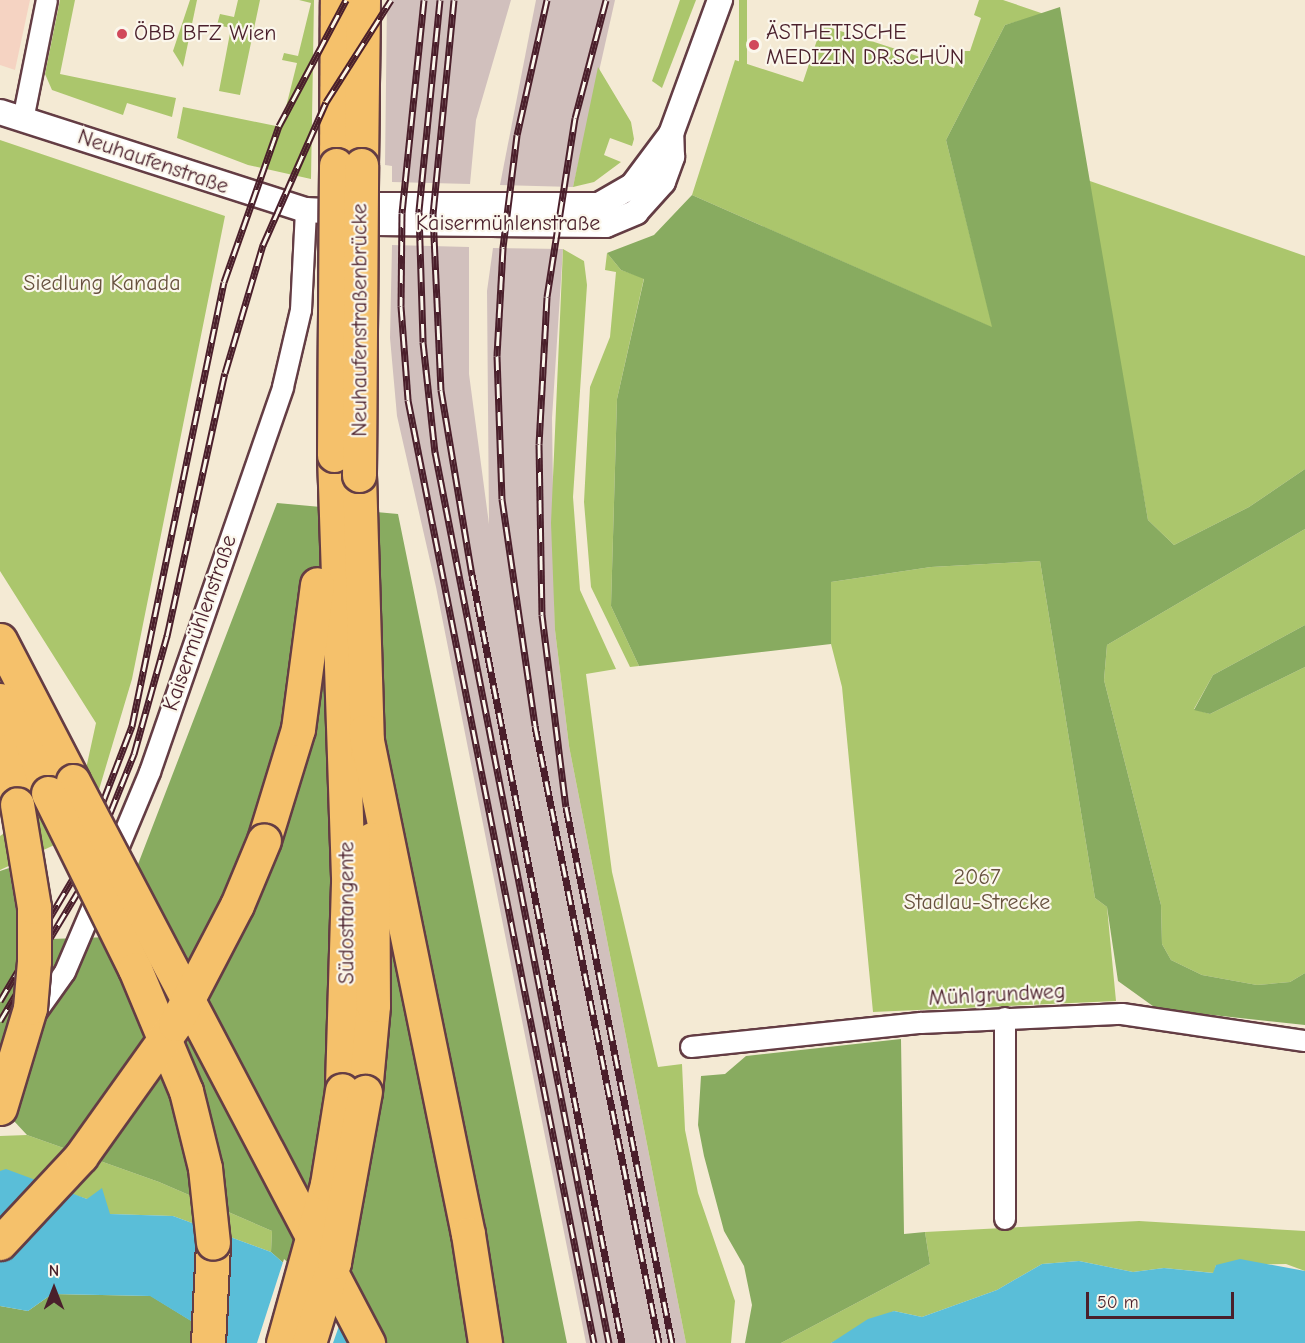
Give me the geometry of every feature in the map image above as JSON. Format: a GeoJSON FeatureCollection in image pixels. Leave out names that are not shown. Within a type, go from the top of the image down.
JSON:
{"type":"FeatureCollection","features":[{"type":"Feature","properties":{"kind":"highway"},"geometry":{"type":"LineString","coordinates":[[337,0],[348,165]]}},
{"type":"Feature","properties":{"kind":"highway"},"geometry":{"type":"LineString","coordinates":[[348,165],[363,0]]}},
{"type":"Feature","properties":{"kind":"highway","name":"Neuhaufenstraßenbrücke"},"geometry":{"type":"LineString","coordinates":[[338,470],[348,165]]}},
{"type":"Feature","properties":{"kind":"highway"},"geometry":{"type":"LineString","coordinates":[[0,1243],[81,1156],[175,1024],[237,905],[264,840],[308,676],[338,470]]}},
{"type":"Feature","properties":{"kind":"highway","name":"Südosttangente"},"geometry":{"type":"LineString","coordinates":[[309,1343],[334,1262],[374,932],[365,731],[338,470]]}},
{"type":"Feature","properties":{"kind":"highway","name":"Südosttangente"},"geometry":{"type":"LineString","coordinates":[[283,1343],[354,1091],[338,470]]}},
{"type":"Feature","properties":{"kind":"highway"},"geometry":{"type":"LineString","coordinates":[[0,640],[189,1100],[210,1206],[208,1343]]}},
{"type":"Feature","properties":{"kind":"highway"},"geometry":{"type":"LineString","coordinates":[[0,700],[61,787],[369,1343]]}},
{"type":"Feature","properties":{"kind":"highway"},"geometry":{"type":"LineString","coordinates":[[365,731],[468,1234],[485,1343]]}},
{"type":"Feature","properties":{"kind":"highway"},"geometry":{"type":"LineString","coordinates":[[0,751],[17,804],[34,907],[34,961],[30,1008],[0,1108]]}},
{"type":"Feature","properties":{"kind":"street"},"geometry":{"type":"LineString","coordinates":[[23,120],[47,0]]}},
{"type":"Feature","properties":{"kind":"street","name":"Kaisermühlenstraße"},"geometry":{"type":"LineString","coordinates":[[0,1063],[65,972],[150,772],[283,387],[302,310],[306,210],[362,213],[375,204],[599,204],[633,185],[671,134],[720,0]]}},
{"type":"Feature","properties":{"kind":"street","name":"Neuhaufenstraße"},"geometry":{"type":"LineString","coordinates":[[0,112],[306,210]]}},
{"type":"Feature","properties":{"kind":"street","name":"Mühlgrundweg"},"geometry":{"type":"LineString","coordinates":[[691,1047],[1005,1018],[1122,1014],[1305,1041]]}},
{"type":"Feature","properties":{"kind":"street"},"geometry":{"type":"LineString","coordinates":[[1005,1018],[1005,1219]]}},
{"type":"Feature","properties":{"kind":"shaded area"},"geometry":{"type":"Polygon","coordinates":[[[0,0],[30,0],[15,70],[0,65],[0,0]]]}},
{"type":"Feature","properties":{"kind":"shaded area"},"geometry":{"type":"Polygon","coordinates":[[[387,0],[511,0],[476,120],[470,184],[392,182],[392,166],[385,165],[387,0]]]}},
{"type":"Feature","properties":{"kind":"shaded area"},"geometry":{"type":"Polygon","coordinates":[[[536,0],[615,0],[573,187],[500,185],[536,0]]]}},
{"type":"Feature","properties":{"kind":"shaded area"},"geometry":{"type":"Polygon","coordinates":[[[392,245],[469,247],[469,374],[489,524],[487,291],[493,248],[563,249],[552,418],[555,630],[569,746],[686,1343],[586,1343],[436,587],[397,416],[390,338],[392,245]]]}},
{"type":"Feature","properties":{"kind":"green space"},"geometry":{"type":"Polygon","coordinates":[[[60,0],[75,0],[60,74],[176,98],[172,117],[127,103],[123,115],[52,90],[45,74],[60,0]]]}},
{"type":"Feature","properties":{"kind":"green space"},"geometry":{"type":"Polygon","coordinates":[[[190,0],[197,0],[183,67],[173,51],[190,0]]]}},
{"type":"Feature","properties":{"kind":"green space"},"geometry":{"type":"Polygon","coordinates":[[[238,0],[260,0],[240,95],[219,91],[231,28],[217,25],[220,14],[234,17],[238,0]]]}},
{"type":"Feature","properties":{"kind":"green space"},"geometry":{"type":"Polygon","coordinates":[[[299,0],[314,0],[311,179],[248,165],[177,138],[183,107],[281,127],[297,63],[282,60],[284,53],[298,56],[311,3],[299,0]]]}},
{"type":"Feature","properties":{"kind":"green space"},"geometry":{"type":"Polygon","coordinates":[[[680,0],[696,0],[662,88],[652,81],[680,0]]]}},
{"type":"Feature","properties":{"kind":"green space"},"geometry":{"type":"Polygon","coordinates":[[[739,0],[747,0],[747,173],[739,173],[739,0]]]}},
{"type":"Feature","properties":{"kind":"green space"},"geometry":{"type":"Polygon","coordinates":[[[979,0],[1003,0],[1044,14],[1005,25],[946,140],[993,328],[692,195],[735,60],[803,82],[822,25],[954,68],[960,51],[970,51],[981,18],[974,15],[979,0]]]}},
{"type":"Feature","properties":{"kind":"green space"},"geometry":{"type":"Polygon","coordinates":[[[1060,7],[1148,520],[1174,545],[1249,507],[1305,469],[1305,529],[1107,645],[1104,680],[1161,905],[1162,944],[1171,960],[1202,975],[1257,985],[1290,982],[1305,973],[1305,1025],[1157,1009],[1118,981],[1107,907],[1095,898],[1040,561],[931,567],[831,582],[831,644],[639,666],[611,606],[617,399],[644,279],[621,270],[607,253],[654,235],[692,195],[992,327],[946,140],[1005,25],[1060,7]]]}},
{"type":"Feature","properties":{"kind":"green space"},"geometry":{"type":"Polygon","coordinates":[[[598,67],[631,122],[634,139],[632,146],[610,138],[604,155],[621,162],[594,182],[573,187],[598,67]]]}},
{"type":"Feature","properties":{"kind":"green space","name":"Siedlung Kanada"},"geometry":{"type":"Polygon","coordinates":[[[0,140],[225,216],[132,679],[87,830],[0,870],[0,836],[84,778],[96,723],[0,571],[0,140]]]}},
{"type":"Feature","properties":{"kind":"green space"},"geometry":{"type":"Polygon","coordinates":[[[1087,180],[1305,256],[1305,469],[1249,507],[1174,545],[1148,520],[1087,180]]]}},
{"type":"Feature","properties":{"kind":"green space"},"geometry":{"type":"Polygon","coordinates":[[[563,249],[584,261],[587,285],[573,497],[580,590],[616,669],[586,674],[612,872],[658,1067],[682,1064],[685,1130],[698,1193],[735,1301],[731,1343],[686,1343],[569,746],[555,630],[551,523],[563,249]]]}},
{"type":"Feature","properties":{"kind":"green space"},"geometry":{"type":"Polygon","coordinates":[[[607,253],[621,270],[644,278],[617,399],[611,606],[639,666],[630,667],[591,587],[584,502],[590,387],[610,337],[616,272],[605,270],[607,253]]]}},
{"type":"Feature","properties":{"kind":"green space"},"geometry":{"type":"Polygon","coordinates":[[[277,503],[398,514],[567,1343],[373,1343],[271,1252],[272,1231],[159,1182],[27,1135],[0,1106],[0,871],[9,868],[21,940],[110,937],[277,503]]]}},
{"type":"Feature","properties":{"kind":"green space"},"geometry":{"type":"Polygon","coordinates":[[[1305,529],[1305,625],[1213,675],[1194,709],[1210,714],[1305,667],[1305,973],[1290,982],[1257,985],[1202,975],[1171,960],[1162,944],[1161,905],[1104,680],[1107,645],[1305,529]]]}},
{"type":"Feature","properties":{"kind":"green space","name":"2067 Stadlau-Strecke"},"geometry":{"type":"Polygon","coordinates":[[[1040,561],[1095,898],[1107,907],[1116,1001],[873,1012],[842,687],[831,644],[831,582],[931,567],[1040,561]]]}},
{"type":"Feature","properties":{"kind":"green space"},"geometry":{"type":"Polygon","coordinates":[[[1305,625],[1305,667],[1210,714],[1194,710],[1213,675],[1305,625]]]}},
{"type":"Feature","properties":{"kind":"green space"},"geometry":{"type":"Polygon","coordinates":[[[901,1039],[904,1234],[925,1232],[930,1264],[781,1343],[745,1343],[752,1305],[744,1266],[724,1231],[704,1156],[698,1125],[701,1076],[725,1074],[746,1056],[901,1039]]]}},
{"type":"Feature","properties":{"kind":"green space"},"geometry":{"type":"Polygon","coordinates":[[[27,1135],[159,1182],[272,1231],[271,1252],[173,1216],[109,1214],[87,1199],[0,1171],[0,1136],[27,1135]]]}},
{"type":"Feature","properties":{"kind":"green space"},"geometry":{"type":"Polygon","coordinates":[[[1139,1221],[1305,1231],[1305,1271],[1286,1264],[1216,1265],[1214,1273],[1164,1268],[1133,1272],[1079,1261],[1042,1264],[997,1290],[922,1317],[894,1311],[831,1343],[781,1343],[930,1264],[925,1232],[1139,1221]]]}},
{"type":"Feature","properties":{"kind":"green space"},"geometry":{"type":"Polygon","coordinates":[[[52,1294],[151,1296],[227,1343],[0,1343],[0,1306],[28,1311],[52,1294]]]}},
{"type":"Feature","properties":{"kind":"water"},"geometry":{"type":"Polygon","coordinates":[[[6,1169],[87,1199],[102,1188],[110,1214],[173,1216],[271,1252],[373,1343],[227,1343],[150,1296],[52,1294],[28,1311],[0,1306],[0,1171],[6,1169]]]}},
{"type":"Feature","properties":{"kind":"water"},"geometry":{"type":"Polygon","coordinates":[[[1240,1259],[1305,1271],[1305,1343],[831,1343],[868,1319],[894,1311],[922,1317],[997,1290],[1042,1264],[1079,1261],[1133,1272],[1164,1268],[1213,1273],[1216,1265],[1240,1259]]]}},
{"type":"Feature","properties":{"kind":"pier"},"geometry":{"type":"Polygon","coordinates":[[[284,1259],[376,1343],[348,1343],[339,1326],[333,1343],[257,1343],[284,1259]]]}},
{"type":"Feature","properties":{"kind":"railway"},"geometry":{"type":"LineString","coordinates":[[0,1001],[74,877],[132,726],[224,282],[279,126],[346,0]]}},
{"type":"Feature","properties":{"kind":"railway"},"geometry":{"type":"LineString","coordinates":[[0,1021],[79,890],[134,754],[167,636],[225,373],[263,245],[326,102],[391,0]]}},
{"type":"Feature","properties":{"kind":"railway"},"geometry":{"type":"LineString","coordinates":[[424,0],[402,213],[401,306],[408,400],[594,1343]]}},
{"type":"Feature","properties":{"kind":"railway"},"geometry":{"type":"LineString","coordinates":[[440,0],[419,212],[423,342],[435,452],[609,1343]]}},
{"type":"Feature","properties":{"kind":"railway"},"geometry":{"type":"LineString","coordinates":[[454,0],[433,214],[441,390],[472,575],[622,1343]]}},
{"type":"Feature","properties":{"kind":"railway"},"geometry":{"type":"LineString","coordinates":[[547,0],[517,135],[503,248],[497,356],[502,499],[535,726],[659,1343]]}},
{"type":"Feature","properties":{"kind":"railway"},"geometry":{"type":"LineString","coordinates":[[606,0],[575,118],[547,297],[539,444],[542,615],[566,807],[672,1343]]}},
{"type":"Feature","properties":{"kind":"place","name":"ÖBB BFZ Wien"},"geometry":{"type":"Point","coordinates":[122,34]}},
{"type":"Feature","properties":{"kind":"place","name":"ÄSTHETISCHE MEDIZIN DR.SCHÜN"},"geometry":{"type":"Point","coordinates":[754,45]}}]}
